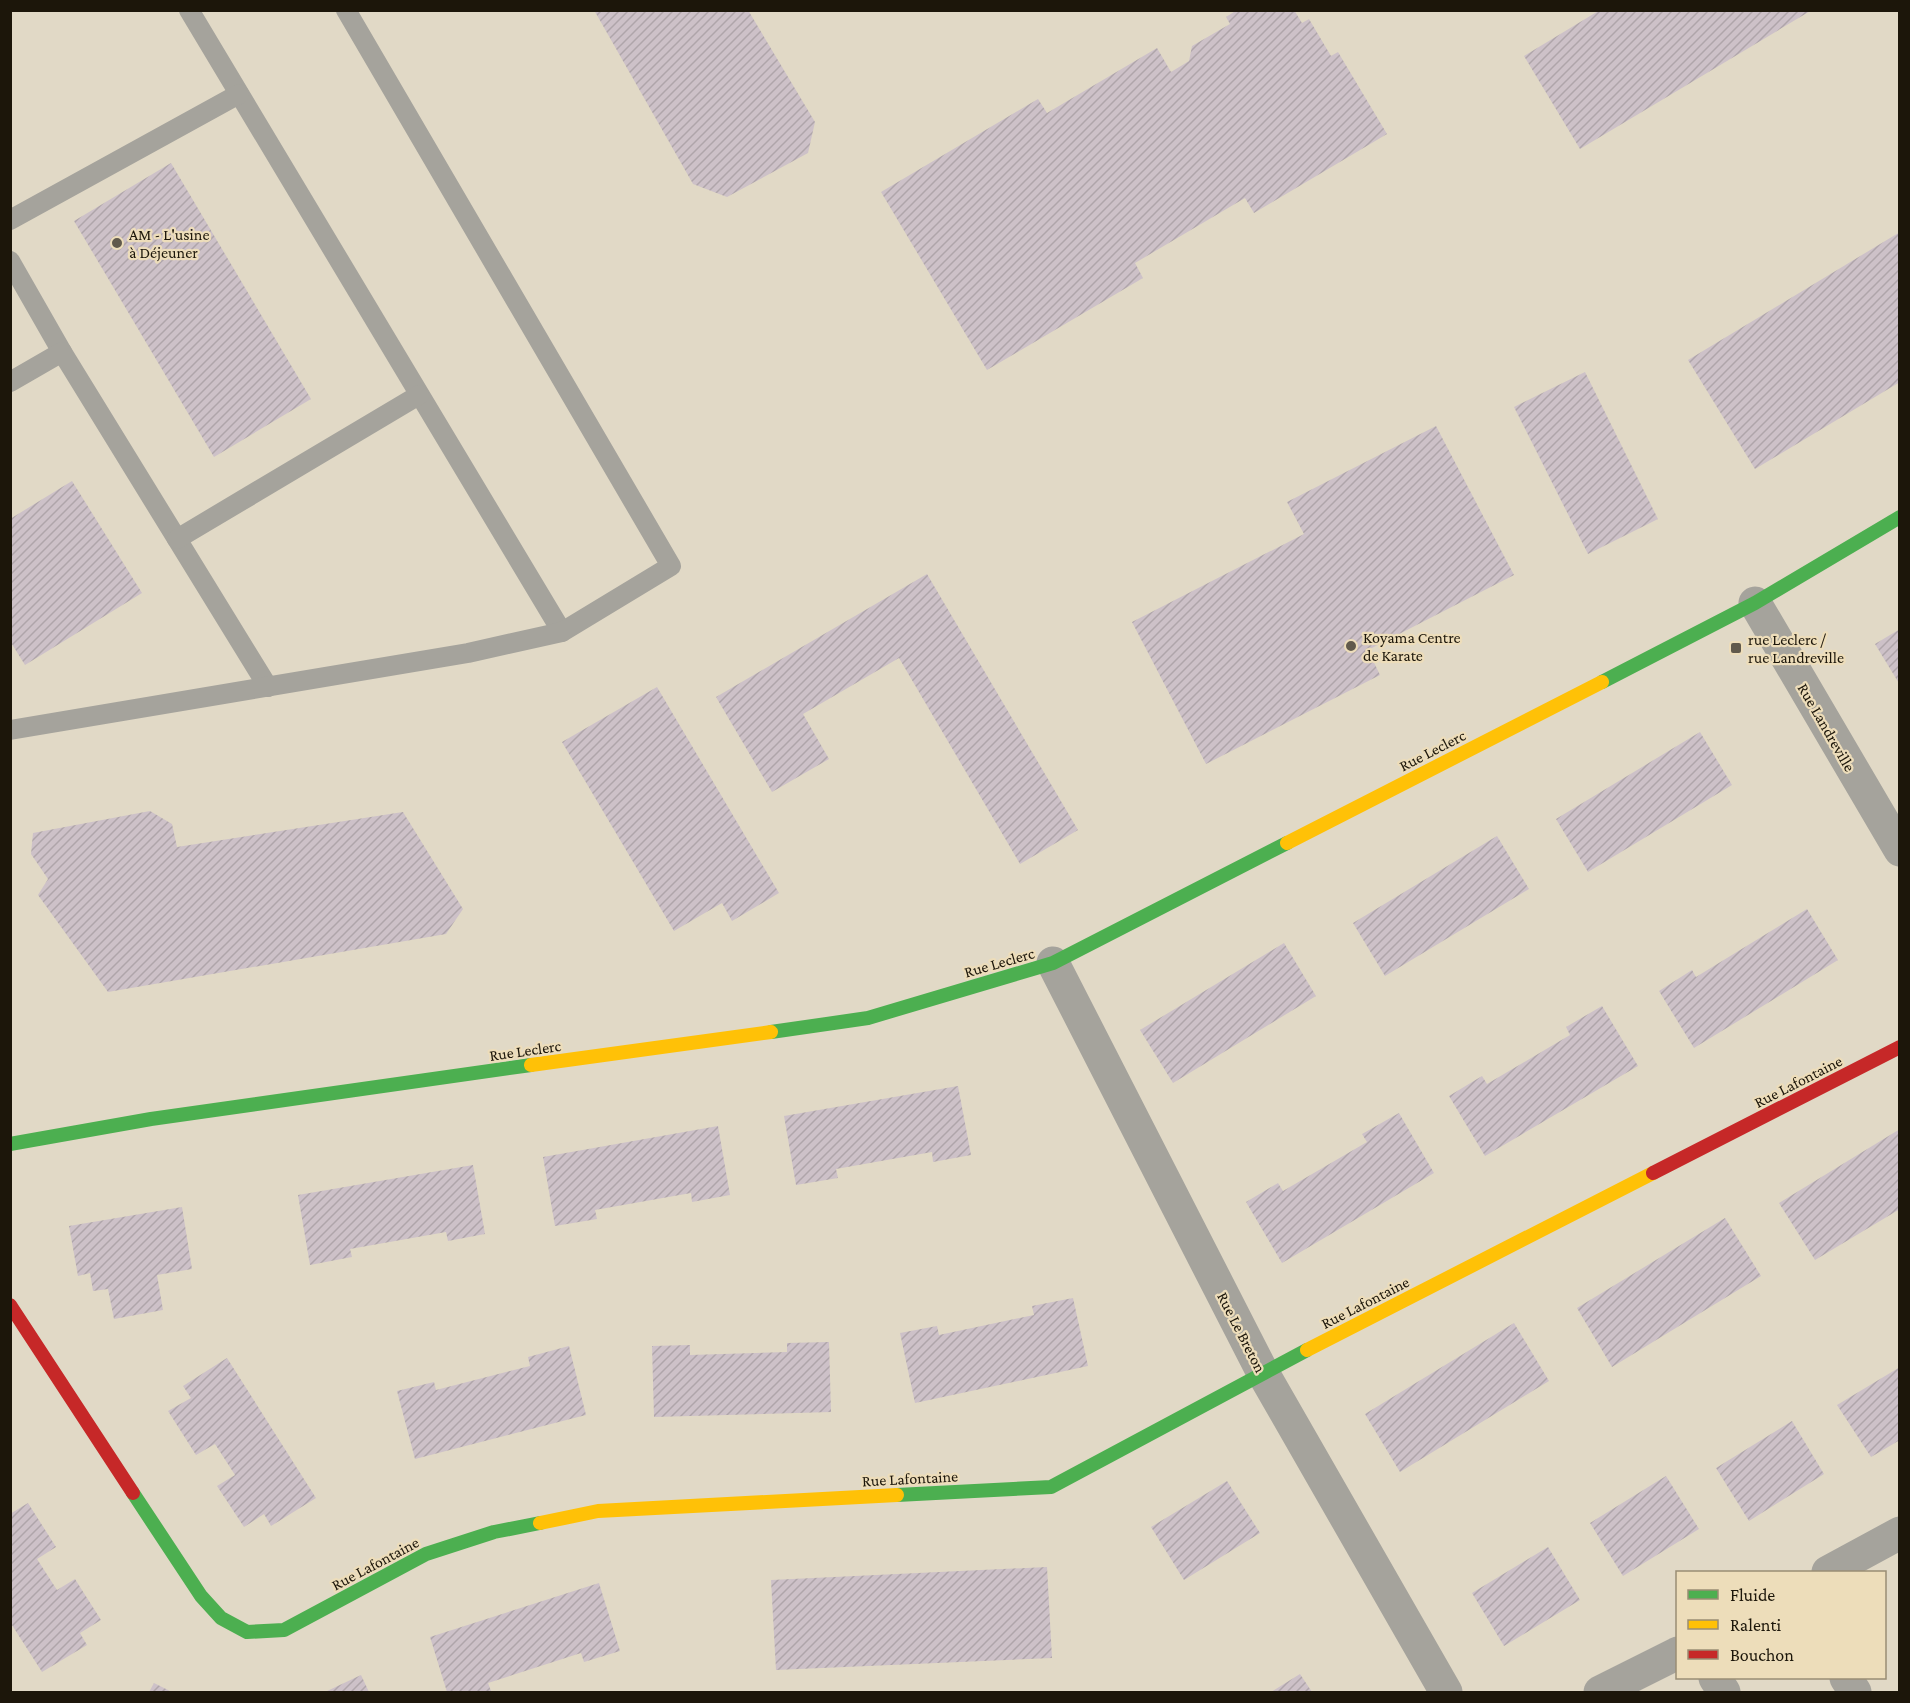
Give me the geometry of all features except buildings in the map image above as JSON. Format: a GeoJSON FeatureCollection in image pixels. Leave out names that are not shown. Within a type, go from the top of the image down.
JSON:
{"type":"FeatureCollection","features":[{"type":"Feature","properties":{"kind":"street","name":"Rue Leclerc"},"geometry":{"type":"LineString","coordinates":[[10,1144],[151,1119],[868,1018],[1053,963],[1755,603],[1899,517]]}},
{"type":"Feature","properties":{"kind":"street","name":"Rue Landreville"},"geometry":{"type":"LineString","coordinates":[[1755,603],[1899,850]]}},
{"type":"Feature","properties":{"kind":"street","name":"Rue Le Breton"},"geometry":{"type":"LineString","coordinates":[[1053,963],[1263,1373],[1446,1692]]}},
{"type":"Feature","properties":{"kind":"street","name":"Rue Lafontaine"},"geometry":{"type":"LineString","coordinates":[[10,1305],[201,1596],[221,1618],[247,1632],[284,1630],[426,1554],[494,1532],[598,1510],[1051,1487],[1263,1373],[1899,1047]]}},
{"type":"Feature","properties":{"kind":"street"},"geometry":{"type":"LineString","coordinates":[[1830,1571],[1899,1533]]}},
{"type":"Feature","properties":{"kind":"street"},"geometry":{"type":"LineString","coordinates":[[1600,1692],[1676,1654]]}},
{"type":"Feature","properties":{"kind":"street"},"geometry":{"type":"LineString","coordinates":[[1716,1679],[1724,1692]]}},
{"type":"Feature","properties":{"kind":"street"},"geometry":{"type":"LineString","coordinates":[[1847,1679],[1855,1692]]}},
{"type":"Feature","properties":{"kind":"lane"},"geometry":{"type":"LineString","coordinates":[[189,10],[562,632]]}},
{"type":"Feature","properties":{"kind":"lane"},"geometry":{"type":"LineString","coordinates":[[10,730],[468,653],[562,632],[671,566],[346,10]]}},
{"type":"Feature","properties":{"kind":"lane"},"geometry":{"type":"LineString","coordinates":[[10,220],[238,93]]}},
{"type":"Feature","properties":{"kind":"lane"},"geometry":{"type":"LineString","coordinates":[[10,261],[62,352],[268,687]]}},
{"type":"Feature","properties":{"kind":"lane"},"geometry":{"type":"LineString","coordinates":[[10,382],[62,352]]}},
{"type":"Feature","properties":{"kind":"lane"},"geometry":{"type":"LineString","coordinates":[[177,539],[419,394]]}},
{"type":"Feature","properties":{"kind":"traffic: fast"},"geometry":{"type":"LineString","coordinates":[[1602,682],[1755,603],[1900,517]]}},
{"type":"Feature","properties":{"kind":"traffic: fast"},"geometry":{"type":"LineString","coordinates":[[771,1032],[868,1018],[1053,963],[1287,843]]}},
{"type":"Feature","properties":{"kind":"traffic: fast"},"geometry":{"type":"LineString","coordinates":[[10,1144],[151,1119],[531,1065]]}},
{"type":"Feature","properties":{"kind":"traffic: fast"},"geometry":{"type":"LineString","coordinates":[[897,1495],[1051,1487],[1307,1350]]}},
{"type":"Feature","properties":{"kind":"traffic: fast"},"geometry":{"type":"LineString","coordinates":[[133,1493],[201,1596],[221,1618],[247,1632],[284,1630],[426,1554],[494,1532],[540,1523]]}},
{"type":"Feature","properties":{"kind":"traffic: slow"},"geometry":{"type":"LineString","coordinates":[[1287,843],[1602,682]]}},
{"type":"Feature","properties":{"kind":"traffic: slow"},"geometry":{"type":"LineString","coordinates":[[531,1065],[771,1032]]}},
{"type":"Feature","properties":{"kind":"traffic: slow"},"geometry":{"type":"LineString","coordinates":[[1307,1350],[1653,1173]]}},
{"type":"Feature","properties":{"kind":"traffic: slow"},"geometry":{"type":"LineString","coordinates":[[540,1523],[598,1511],[897,1495]]}},
{"type":"Feature","properties":{"kind":"traffic: jam"},"geometry":{"type":"LineString","coordinates":[[1653,1173],[1900,1047]]}},
{"type":"Feature","properties":{"kind":"traffic: jam"},"geometry":{"type":"LineString","coordinates":[[10,1305],[133,1493]]}},
{"type":"Feature","properties":{"kind":"place","name":"AM - L'usine à Déjeuner"},"geometry":{"type":"Point","coordinates":[117,243]}},
{"type":"Feature","properties":{"kind":"place","name":"Koyama Centre de Karate"},"geometry":{"type":"Point","coordinates":[1351,646]}},
{"type":"Feature","properties":{"kind":"place","name":"rue Leclerc / rue Landreville"},"geometry":{"type":"Point","coordinates":[1736,648]}}]}
